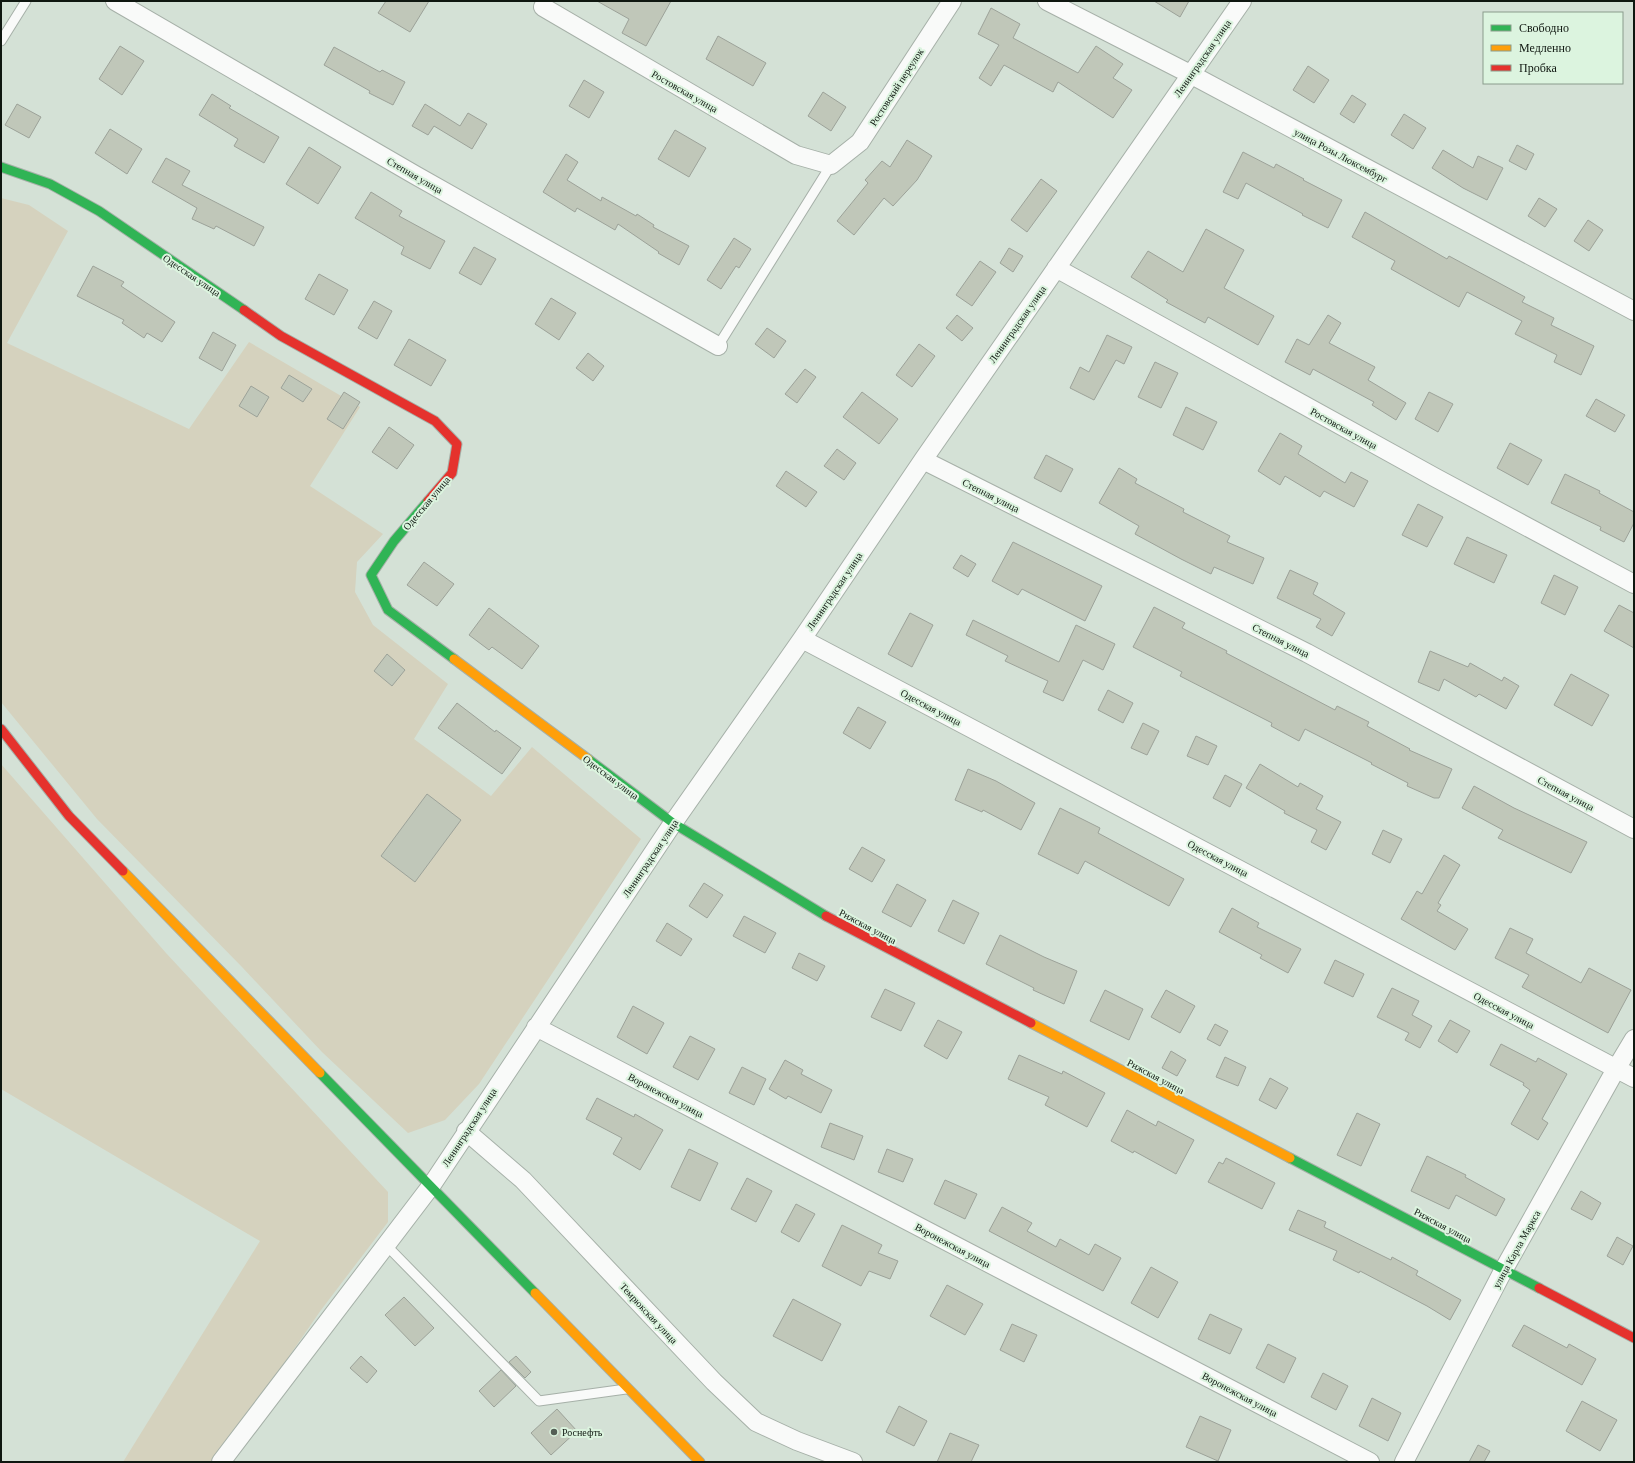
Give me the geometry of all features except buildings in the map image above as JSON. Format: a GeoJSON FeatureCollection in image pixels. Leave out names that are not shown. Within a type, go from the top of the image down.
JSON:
{"type":"FeatureCollection","features":[{"type":"Feature","properties":{"kind":"main road","name":"Одесская улица"},"geometry":{"type":"LineString","coordinates":[[1,168],[50,184],[99,212],[282,336],[435,421],[457,444],[452,473],[394,541],[371,575],[388,610],[673,823]]}},
{"type":"Feature","properties":{"kind":"main road"},"geometry":{"type":"LineString","coordinates":[[1,729],[69,816],[700,1462]]}},
{"type":"Feature","properties":{"kind":"main road","name":"Рижская улица"},"geometry":{"type":"LineString","coordinates":[[673,823],[824,915],[1634,1338]]}},
{"type":"Feature","properties":{"kind":"street","name":"Степная улица"},"geometry":{"type":"LineString","coordinates":[[114,1],[415,175],[718,346]]}},
{"type":"Feature","properties":{"kind":"street","name":"Ростовский переулок"},"geometry":{"type":"LineString","coordinates":[[831,165],[860,142],[952,1]]}},
{"type":"Feature","properties":{"kind":"street","name":"улица Розы Люксембург"},"geometry":{"type":"LineString","coordinates":[[1047,1],[1190,74],[1634,311]]}},
{"type":"Feature","properties":{"kind":"street","name":"Ленинградская улица"},"geometry":{"type":"LineString","coordinates":[[221,1462],[431,1186],[466,1131],[673,823],[802,639],[923,460],[1242,1]]}},
{"type":"Feature","properties":{"kind":"street","name":"Ростовская улица"},"geometry":{"type":"LineString","coordinates":[[543,8],[796,155],[831,165]]}},
{"type":"Feature","properties":{"kind":"street","name":"Ростовская улица"},"geometry":{"type":"LineString","coordinates":[[1056,268],[1436,478],[1634,584]]}},
{"type":"Feature","properties":{"kind":"street","name":"Степная улица"},"geometry":{"type":"LineString","coordinates":[[923,460],[1307,653],[1634,829]]}},
{"type":"Feature","properties":{"kind":"street","name":"Одесская улица"},"geometry":{"type":"LineString","coordinates":[[802,639],[1634,1078]]}},
{"type":"Feature","properties":{"kind":"street","name":"Воронежская улица"},"geometry":{"type":"LineString","coordinates":[[536,1027],[1370,1462]]}},
{"type":"Feature","properties":{"kind":"street","name":"улица Карла Маркса"},"geometry":{"type":"LineString","coordinates":[[1404,1462],[1504,1269],[1634,1039]]}},
{"type":"Feature","properties":{"kind":"street","name":"Темрюкская улица"},"geometry":{"type":"LineString","coordinates":[[466,1131],[523,1180],[714,1382],[756,1422],[797,1441],[853,1462]]}},
{"type":"Feature","properties":{"kind":"lane"},"geometry":{"type":"LineString","coordinates":[[1,41],[26,1]]}},
{"type":"Feature","properties":{"kind":"lane"},"geometry":{"type":"LineString","coordinates":[[718,346],[831,165]]}},
{"type":"Feature","properties":{"kind":"lane"},"geometry":{"type":"LineString","coordinates":[[386,1245],[539,1401],[628,1388]]}},
{"type":"Feature","properties":{"kind":"shaded area"},"geometry":{"type":"Polygon","coordinates":[[[1,198],[29,205],[68,231],[7,343],[189,429],[249,342],[360,407],[310,486],[383,534],[357,562],[355,592],[373,625],[448,684],[414,739],[491,796],[532,747],[641,839],[479,1084],[445,1120],[408,1133],[322,1052],[242,967],[97,819],[1,702],[1,198]]]}},
{"type":"Feature","properties":{"kind":"shaded area"},"geometry":{"type":"Polygon","coordinates":[[[1,764],[166,953],[388,1192],[388,1222],[321,1310],[216,1462],[123,1462],[260,1241],[1,1089],[1,764]]]}},
{"type":"Feature","properties":{"kind":"traffic: fast"},"geometry":{"type":"LineString","coordinates":[[1,167],[50,184],[99,211],[244,310]]}},
{"type":"Feature","properties":{"kind":"traffic: fast"},"geometry":{"type":"LineString","coordinates":[[428,501],[394,541],[371,575],[388,610],[454,659]]}},
{"type":"Feature","properties":{"kind":"traffic: fast"},"geometry":{"type":"LineString","coordinates":[[588,759],[673,823],[826,916]]}},
{"type":"Feature","properties":{"kind":"traffic: fast"},"geometry":{"type":"LineString","coordinates":[[320,1073],[535,1293]]}},
{"type":"Feature","properties":{"kind":"traffic: fast"},"geometry":{"type":"LineString","coordinates":[[1290,1158],[1539,1288]]}},
{"type":"Feature","properties":{"kind":"traffic: slow"},"geometry":{"type":"LineString","coordinates":[[454,659],[588,759]]}},
{"type":"Feature","properties":{"kind":"traffic: slow"},"geometry":{"type":"LineString","coordinates":[[123,871],[320,1073]]}},
{"type":"Feature","properties":{"kind":"traffic: slow"},"geometry":{"type":"LineString","coordinates":[[1031,1023],[1290,1158]]}},
{"type":"Feature","properties":{"kind":"traffic: slow"},"geometry":{"type":"LineString","coordinates":[[535,1293],[700,1462]]}},
{"type":"Feature","properties":{"kind":"traffic: jam"},"geometry":{"type":"LineString","coordinates":[[244,310],[281,336],[435,421],[457,444],[452,473],[428,501]]}},
{"type":"Feature","properties":{"kind":"traffic: jam"},"geometry":{"type":"LineString","coordinates":[[1,729],[69,816],[123,871]]}},
{"type":"Feature","properties":{"kind":"traffic: jam"},"geometry":{"type":"LineString","coordinates":[[826,916],[1031,1023]]}},
{"type":"Feature","properties":{"kind":"traffic: jam"},"geometry":{"type":"LineString","coordinates":[[1539,1288],[1634,1338]]}},
{"type":"Feature","properties":{"kind":"place","name":"Роснефть"},"geometry":{"type":"Point","coordinates":[554,1432]}}]}
